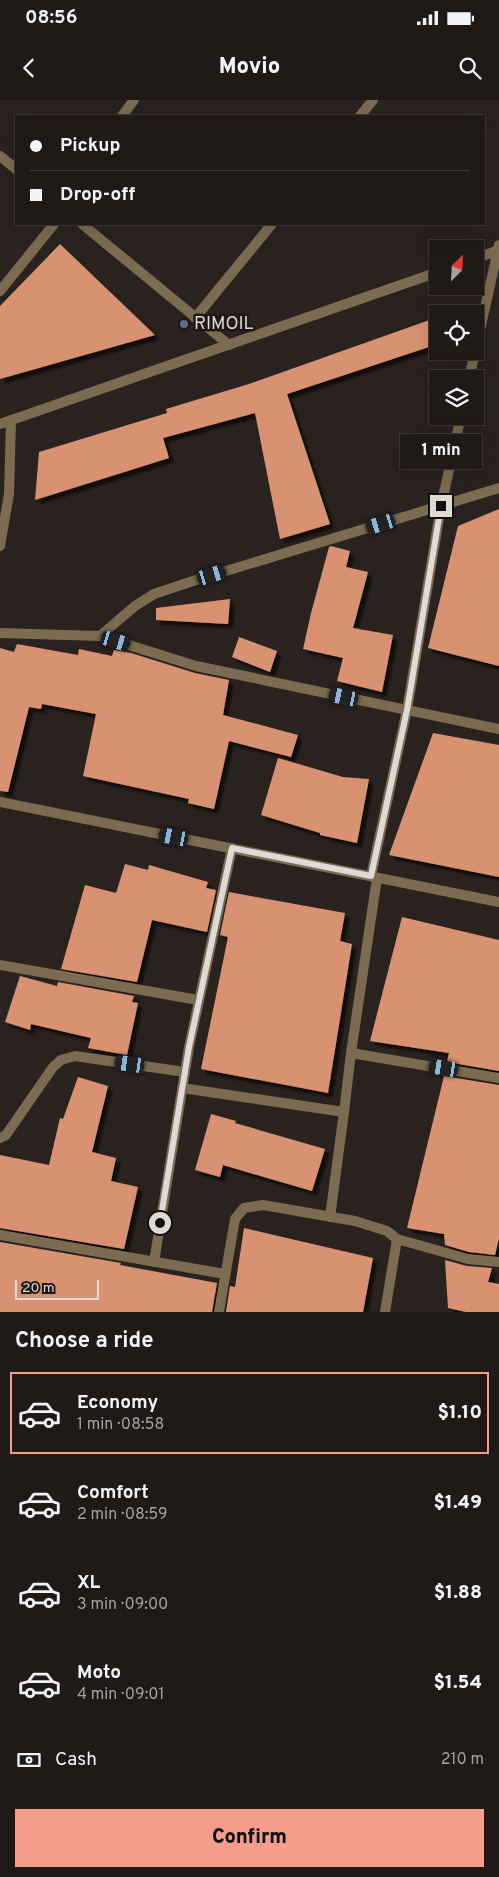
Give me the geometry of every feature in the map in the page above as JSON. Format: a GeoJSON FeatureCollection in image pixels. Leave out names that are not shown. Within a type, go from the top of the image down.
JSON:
{"type":"FeatureCollection","features":[{"type":"Feature","properties":{"kind":"street"},"geometry":{"type":"LineString","coordinates":[[123,115],[134,100]]}},
{"type":"Feature","properties":{"kind":"street"},"geometry":{"type":"LineString","coordinates":[[361,115],[373,100]]}},
{"type":"Feature","properties":{"kind":"street"},"geometry":{"type":"LineString","coordinates":[[0,156],[15,168]]}},
{"type":"Feature","properties":{"kind":"street"},"geometry":{"type":"LineString","coordinates":[[0,291],[53,225]]}},
{"type":"Feature","properties":{"kind":"street"},"geometry":{"type":"LineString","coordinates":[[83,225],[229,346]]}},
{"type":"Feature","properties":{"kind":"street"},"geometry":{"type":"LineString","coordinates":[[195,318],[271,225]]}},
{"type":"Feature","properties":{"kind":"street"},"geometry":{"type":"LineString","coordinates":[[484,255],[498,249]]}},
{"type":"Feature","properties":{"kind":"street"},"geometry":{"type":"LineString","coordinates":[[471,370],[498,249]]}},
{"type":"Feature","properties":{"kind":"street"},"geometry":{"type":"LineString","coordinates":[[0,424],[429,275]]}},
{"type":"Feature","properties":{"kind":"street"},"geometry":{"type":"LineString","coordinates":[[0,546],[9,494],[11,420]]}},
{"type":"Feature","properties":{"kind":"street"},"geometry":{"type":"LineString","coordinates":[[330,1217],[374,877],[407,710],[441,506],[459,425]]}},
{"type":"Feature","properties":{"kind":"street"},"geometry":{"type":"LineString","coordinates":[[100,636],[135,606],[154,594],[499,488]]}},
{"type":"Feature","properties":{"kind":"street"},"geometry":{"type":"LineString","coordinates":[[0,633],[100,636],[196,666],[499,730]]}},
{"type":"Feature","properties":{"kind":"street"},"geometry":{"type":"LineString","coordinates":[[0,802],[499,902]]}},
{"type":"Feature","properties":{"kind":"street"},"geometry":{"type":"LineString","coordinates":[[154,1262],[198,1000],[232,848]]}},
{"type":"Feature","properties":{"kind":"street"},"geometry":{"type":"LineString","coordinates":[[0,965],[198,1000]]}},
{"type":"Feature","properties":{"kind":"street"},"geometry":{"type":"LineString","coordinates":[[351,1053],[499,1078]]}},
{"type":"Feature","properties":{"kind":"street"},"geometry":{"type":"LineString","coordinates":[[0,1138],[6,1135],[52,1067],[61,1060],[75,1056],[185,1072]]}},
{"type":"Feature","properties":{"kind":"street"},"geometry":{"type":"LineString","coordinates":[[182,1088],[344,1112]]}},
{"type":"Feature","properties":{"kind":"street"},"geometry":{"type":"LineString","coordinates":[[220,1312],[234,1219],[244,1208],[263,1205],[330,1217],[376,1227],[387,1231],[397,1239],[468,1260],[499,1262]]}},
{"type":"Feature","properties":{"kind":"street"},"geometry":{"type":"LineString","coordinates":[[0,1235],[225,1274]]}},
{"type":"Feature","properties":{"kind":"street"},"geometry":{"type":"LineString","coordinates":[[385,1312],[397,1239]]}},
{"type":"Feature","properties":{"kind":"building"},"geometry":{"type":"Polygon","coordinates":[[[60,244],[155,335],[0,379],[0,306],[60,244]]]}},
{"type":"Feature","properties":{"kind":"building"},"geometry":{"type":"Polygon","coordinates":[[[429,320],[429,347],[287,394],[330,524],[280,539],[255,413],[163,438],[169,458],[35,500],[39,452],[167,413],[166,409],[249,384],[429,320]]]}},
{"type":"Feature","properties":{"kind":"building"},"geometry":{"type":"Polygon","coordinates":[[[499,509],[499,666],[428,648],[458,526],[499,509]]]}},
{"type":"Feature","properties":{"kind":"building"},"geometry":{"type":"Polygon","coordinates":[[[329,547],[350,551],[346,567],[368,572],[353,628],[393,635],[382,692],[337,681],[343,658],[303,649],[311,613],[329,547]]]}},
{"type":"Feature","properties":{"kind":"building"},"geometry":{"type":"Polygon","coordinates":[[[230,599],[228,624],[156,620],[156,608],[230,599]]]}},
{"type":"Feature","properties":{"kind":"building"},"geometry":{"type":"Polygon","coordinates":[[[239,637],[277,651],[270,672],[232,657],[239,637]]]}},
{"type":"Feature","properties":{"kind":"building"},"geometry":{"type":"Polygon","coordinates":[[[17,644],[78,655],[79,649],[112,656],[114,650],[131,653],[195,673],[229,680],[223,715],[298,735],[291,757],[229,741],[214,809],[188,803],[189,799],[83,776],[96,714],[42,704],[41,709],[29,707],[8,792],[0,791],[0,648],[14,652],[17,644]]]}},
{"type":"Feature","properties":{"kind":"building"},"geometry":{"type":"Polygon","coordinates":[[[433,733],[499,745],[499,877],[389,855],[433,733]]]}},
{"type":"Feature","properties":{"kind":"building"},"geometry":{"type":"Polygon","coordinates":[[[278,758],[343,777],[369,779],[357,843],[320,835],[320,833],[261,815],[278,758]]]}},
{"type":"Feature","properties":{"kind":"building"},"geometry":{"type":"Polygon","coordinates":[[[125,864],[148,870],[149,865],[208,882],[206,888],[216,890],[207,932],[152,920],[137,982],[61,969],[85,885],[116,893],[125,864]]]}},
{"type":"Feature","properties":{"kind":"building"},"geometry":{"type":"Polygon","coordinates":[[[229,892],[345,913],[340,941],[352,944],[328,1093],[201,1069],[228,937],[220,935],[229,892]]]}},
{"type":"Feature","properties":{"kind":"building"},"geometry":{"type":"Polygon","coordinates":[[[402,917],[499,940],[499,1071],[447,1062],[449,1053],[370,1041],[402,917]]]}},
{"type":"Feature","properties":{"kind":"building"},"geometry":{"type":"Polygon","coordinates":[[[20,976],[57,986],[58,982],[134,996],[132,1002],[138,1003],[127,1055],[88,1048],[91,1038],[31,1024],[30,1030],[5,1022],[20,976]]]}},
{"type":"Feature","properties":{"kind":"building"},"geometry":{"type":"Polygon","coordinates":[[[444,1076],[499,1085],[499,1238],[495,1255],[469,1252],[445,1245],[444,1234],[407,1228],[444,1076]]]}},
{"type":"Feature","properties":{"kind":"building"},"geometry":{"type":"Polygon","coordinates":[[[78,1077],[108,1086],[92,1152],[116,1158],[111,1181],[138,1187],[124,1249],[0,1228],[0,1155],[49,1165],[60,1118],[63,1119],[78,1077]]]}},
{"type":"Feature","properties":{"kind":"building"},"geometry":{"type":"Polygon","coordinates":[[[211,1114],[236,1121],[235,1123],[325,1149],[312,1191],[223,1165],[220,1177],[195,1170],[211,1114]]]}},
{"type":"Feature","properties":{"kind":"building"},"geometry":{"type":"Polygon","coordinates":[[[244,1228],[373,1258],[363,1312],[226,1312],[230,1286],[235,1287],[244,1228]]]}},
{"type":"Feature","properties":{"kind":"building"},"geometry":{"type":"Polygon","coordinates":[[[0,1242],[121,1263],[120,1265],[217,1283],[212,1312],[0,1312],[0,1242]]]}},
{"type":"Feature","properties":{"kind":"building"},"geometry":{"type":"Polygon","coordinates":[[[445,1260],[467,1266],[492,1268],[488,1282],[499,1284],[499,1312],[466,1312],[448,1308],[445,1260]]]}},
{"type":"Feature","properties":{"kind":"place","name":"RIMOIL"},"geometry":{"type":"Point","coordinates":[184,324]}},
{"type":"Feature","properties":{"kind":"route"},"geometry":{"type":"LineString","coordinates":[[160,1223],[189,1047],[232,848],[371,876],[407,710],[441,506]]}}]}
